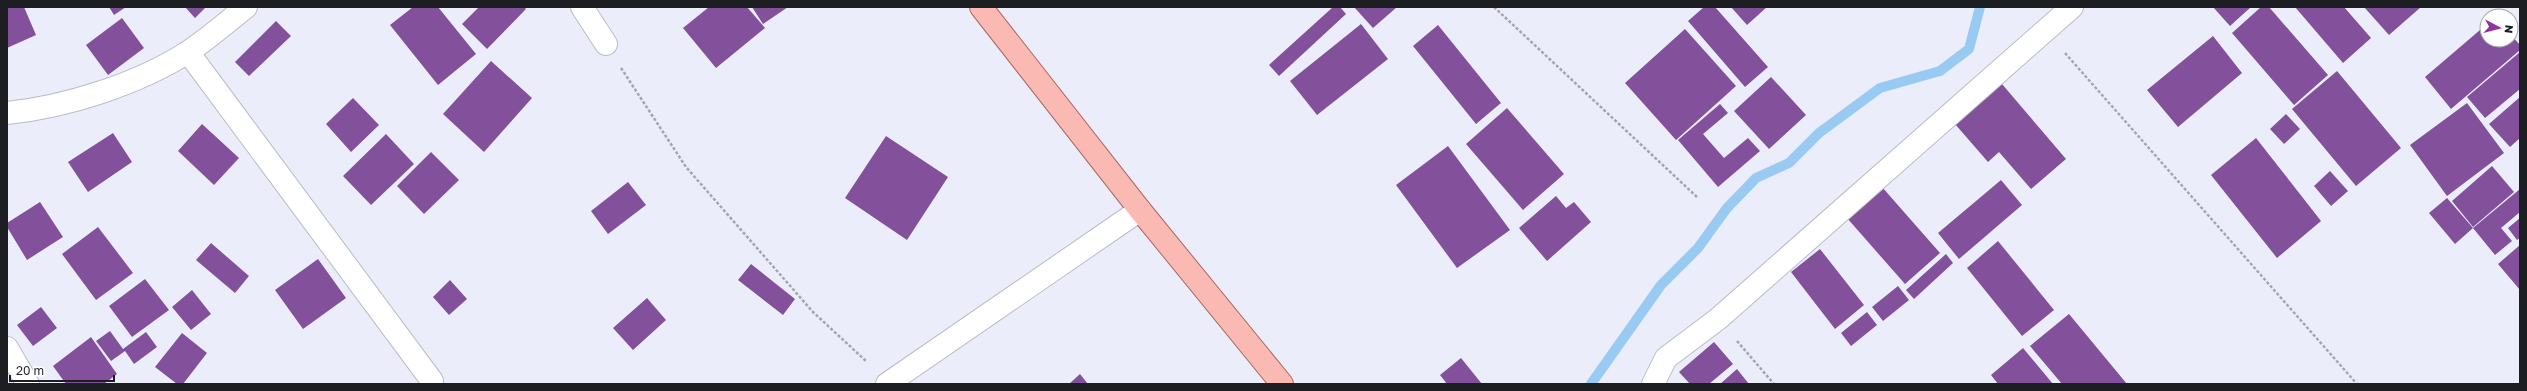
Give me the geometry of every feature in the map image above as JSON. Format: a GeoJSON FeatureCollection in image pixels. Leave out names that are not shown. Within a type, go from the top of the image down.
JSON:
{"type":"FeatureCollection","features":[{"type":"Feature","properties":{"kind":"main road"},"geometry":{"type":"LineString","coordinates":[[981,7],[1140,210],[1282,384]]}},
{"type":"Feature","properties":{"kind":"street"},"geometry":{"type":"LineString","coordinates":[[7,114],[30,111],[112,90],[188,52],[246,7]]}},
{"type":"Feature","properties":{"kind":"street"},"geometry":{"type":"LineString","coordinates":[[582,7],[606,44]]}},
{"type":"Feature","properties":{"kind":"street"},"geometry":{"type":"LineString","coordinates":[[1653,384],[1666,358],[1718,319],[2046,32],[2072,7]]}},
{"type":"Feature","properties":{"kind":"street"},"geometry":{"type":"LineString","coordinates":[[188,52],[432,381]]}},
{"type":"Feature","properties":{"kind":"street"},"geometry":{"type":"LineString","coordinates":[[887,384],[1140,210]]}},
{"type":"Feature","properties":{"kind":"street"},"geometry":{"type":"LineString","coordinates":[[7,348],[28,384]]}},
{"type":"Feature","properties":{"kind":"path"},"geometry":{"type":"LineString","coordinates":[[1494,7],[1697,197]]}},
{"type":"Feature","properties":{"kind":"path"},"geometry":{"type":"LineString","coordinates":[[2046,32],[2357,384]]}},
{"type":"Feature","properties":{"kind":"path"},"geometry":{"type":"LineString","coordinates":[[606,44],[686,167],[814,312],[870,365]]}},
{"type":"Feature","properties":{"kind":"path"},"geometry":{"type":"LineString","coordinates":[[1718,319],[1774,384]]}},
{"type":"Feature","properties":{"kind":"building"},"geometry":{"type":"Polygon","coordinates":[[[7,7],[24,7],[36,35],[7,48],[7,7]]]}},
{"type":"Feature","properties":{"kind":"building"},"geometry":{"type":"Polygon","coordinates":[[[109,7],[126,7],[114,15],[109,7]]]}},
{"type":"Feature","properties":{"kind":"building"},"geometry":{"type":"Polygon","coordinates":[[[185,7],[206,7],[195,18],[185,7]]]}},
{"type":"Feature","properties":{"kind":"building"},"geometry":{"type":"Polygon","coordinates":[[[413,7],[438,7],[476,54],[438,85],[390,25],[413,7]]]}},
{"type":"Feature","properties":{"kind":"building"},"geometry":{"type":"Polygon","coordinates":[[[479,7],[524,7],[526,9],[487,49],[462,24],[479,7]]]}},
{"type":"Feature","properties":{"kind":"building"},"geometry":{"type":"Polygon","coordinates":[[[709,7],[747,7],[765,28],[716,68],[683,28],[709,7]]]}},
{"type":"Feature","properties":{"kind":"building"},"geometry":{"type":"Polygon","coordinates":[[[752,7],[788,7],[763,24],[752,7]]]}},
{"type":"Feature","properties":{"kind":"building"},"geometry":{"type":"Polygon","coordinates":[[[1333,7],[1340,7],[1346,14],[1279,76],[1269,65],[1333,7]]]}},
{"type":"Feature","properties":{"kind":"building"},"geometry":{"type":"Polygon","coordinates":[[[1354,7],[1397,7],[1373,28],[1354,7]]]}},
{"type":"Feature","properties":{"kind":"building"},"geometry":{"type":"Polygon","coordinates":[[[1704,7],[1715,7],[1768,67],[1745,87],[1688,21],[1704,7]]]}},
{"type":"Feature","properties":{"kind":"building"},"geometry":{"type":"Polygon","coordinates":[[[1731,7],[1767,7],[1747,25],[1731,7]]]}},
{"type":"Feature","properties":{"kind":"building"},"geometry":{"type":"Polygon","coordinates":[[[2213,7],[2251,7],[2230,26],[2213,7]]]}},
{"type":"Feature","properties":{"kind":"building"},"geometry":{"type":"Polygon","coordinates":[[[2261,7],[2269,7],[2328,75],[2294,105],[2232,33],[2261,7]]]}},
{"type":"Feature","properties":{"kind":"building"},"geometry":{"type":"Polygon","coordinates":[[[2295,7],[2344,7],[2371,38],[2343,63],[2295,7]]]}},
{"type":"Feature","properties":{"kind":"building"},"geometry":{"type":"Polygon","coordinates":[[[2364,7],[2421,7],[2389,35],[2364,7]]]}},
{"type":"Feature","properties":{"kind":"building"},"geometry":{"type":"Polygon","coordinates":[[[122,18],[144,48],[108,75],[86,45],[122,18]]]}},
{"type":"Feature","properties":{"kind":"building"},"geometry":{"type":"Polygon","coordinates":[[[276,21],[291,36],[249,76],[235,62],[276,21]]]}},
{"type":"Feature","properties":{"kind":"building"},"geometry":{"type":"Polygon","coordinates":[[[1361,24],[1388,59],[1317,115],[1290,81],[1361,24]]]}},
{"type":"Feature","properties":{"kind":"building"},"geometry":{"type":"Polygon","coordinates":[[[1438,25],[1501,103],[1476,124],[1413,46],[1438,25]]]}},
{"type":"Feature","properties":{"kind":"building"},"geometry":{"type":"Polygon","coordinates":[[[1685,29],[1736,86],[1676,140],[1625,83],[1685,29]]]}},
{"type":"Feature","properties":{"kind":"building"},"geometry":{"type":"Polygon","coordinates":[[[2479,31],[2479,48],[2519,48],[2519,44],[2520,45],[2520,50],[2451,109],[2425,77],[2479,31]]]}},
{"type":"Feature","properties":{"kind":"building"},"geometry":{"type":"Polygon","coordinates":[[[2213,36],[2242,73],[2178,127],[2147,90],[2213,36]]]}},
{"type":"Feature","properties":{"kind":"building"},"geometry":{"type":"Polygon","coordinates":[[[2520,52],[2520,89],[2485,118],[2467,97],[2520,52]]]}},
{"type":"Feature","properties":{"kind":"building"},"geometry":{"type":"Polygon","coordinates":[[[491,61],[532,98],[484,152],[443,114],[491,61]]]}},
{"type":"Feature","properties":{"kind":"building"},"geometry":{"type":"Polygon","coordinates":[[[2337,71],[2401,148],[2356,186],[2292,109],[2337,71]]]}},
{"type":"Feature","properties":{"kind":"building"},"geometry":{"type":"Polygon","coordinates":[[[1771,77],[1806,115],[1769,149],[1734,111],[1771,77]]]}},
{"type":"Feature","properties":{"kind":"building"},"geometry":{"type":"Polygon","coordinates":[[[2002,84],[2066,159],[2031,189],[1999,152],[1988,162],[1955,124],[2002,84]]]}},
{"type":"Feature","properties":{"kind":"building"},"geometry":{"type":"Polygon","coordinates":[[[2520,97],[2520,138],[2510,147],[2489,124],[2520,97]]]}},
{"type":"Feature","properties":{"kind":"building"},"geometry":{"type":"Polygon","coordinates":[[[353,98],[379,125],[351,152],[326,124],[353,98]]]}},
{"type":"Feature","properties":{"kind":"building"},"geometry":{"type":"Polygon","coordinates":[[[2467,103],[2504,153],[2447,196],[2410,145],[2467,103]]]}},
{"type":"Feature","properties":{"kind":"building"},"geometry":{"type":"Polygon","coordinates":[[[1720,104],[1728,113],[1703,134],[1724,158],[1748,138],[1760,151],[1718,187],[1678,140],[1720,104]]]}},
{"type":"Feature","properties":{"kind":"building"},"geometry":{"type":"Polygon","coordinates":[[[1507,108],[1564,174],[1523,210],[1466,144],[1507,108]]]}},
{"type":"Feature","properties":{"kind":"building"},"geometry":{"type":"Polygon","coordinates":[[[2286,114],[2300,129],[2284,144],[2270,129],[2286,114]]]}},
{"type":"Feature","properties":{"kind":"building"},"geometry":{"type":"Polygon","coordinates":[[[202,124],[239,158],[214,185],[178,151],[202,124]]]}},
{"type":"Feature","properties":{"kind":"building"},"geometry":{"type":"Polygon","coordinates":[[[113,133],[132,162],[88,192],[68,162],[113,133]]]}},
{"type":"Feature","properties":{"kind":"building"},"geometry":{"type":"Polygon","coordinates":[[[386,134],[414,164],[371,205],[343,176],[386,134]]]}},
{"type":"Feature","properties":{"kind":"building"},"geometry":{"type":"Polygon","coordinates":[[[886,136],[948,177],[907,240],[845,198],[886,136]]]}},
{"type":"Feature","properties":{"kind":"building"},"geometry":{"type":"Polygon","coordinates":[[[2256,138],[2321,221],[2277,258],[2211,175],[2256,138]]]}},
{"type":"Feature","properties":{"kind":"building"},"geometry":{"type":"Polygon","coordinates":[[[1448,146],[1510,230],[1457,268],[1396,185],[1448,146]]]}},
{"type":"Feature","properties":{"kind":"building"},"geometry":{"type":"Polygon","coordinates":[[[431,152],[459,180],[424,214],[397,186],[431,152]]]}},
{"type":"Feature","properties":{"kind":"building"},"geometry":{"type":"Polygon","coordinates":[[[2492,166],[2514,192],[2473,227],[2452,201],[2492,166]]]}},
{"type":"Feature","properties":{"kind":"building"},"geometry":{"type":"Polygon","coordinates":[[[2330,171],[2348,191],[2331,206],[2314,186],[2330,171]]]}},
{"type":"Feature","properties":{"kind":"building"},"geometry":{"type":"Polygon","coordinates":[[[2001,180],[2022,205],[1959,259],[1938,233],[2001,180]]]}},
{"type":"Feature","properties":{"kind":"building"},"geometry":{"type":"Polygon","coordinates":[[[628,182],[646,205],[608,234],[591,211],[628,182]]]}},
{"type":"Feature","properties":{"kind":"building"},"geometry":{"type":"Polygon","coordinates":[[[1882,187],[1940,253],[1905,284],[1847,218],[1882,187]]]}},
{"type":"Feature","properties":{"kind":"building"},"geometry":{"type":"Polygon","coordinates":[[[2520,189],[2520,212],[2501,228],[2512,241],[2495,255],[2473,228],[2520,189]]]}},
{"type":"Feature","properties":{"kind":"building"},"geometry":{"type":"Polygon","coordinates":[[[1556,196],[1566,208],[1574,202],[1591,222],[1547,261],[1519,228],[1556,196]]]}},
{"type":"Feature","properties":{"kind":"building"},"geometry":{"type":"Polygon","coordinates":[[[2447,198],[2473,228],[2455,244],[2429,213],[2447,198]]]}},
{"type":"Feature","properties":{"kind":"building"},"geometry":{"type":"Polygon","coordinates":[[[40,202],[63,237],[27,260],[7,227],[7,223],[40,202]]]}},
{"type":"Feature","properties":{"kind":"building"},"geometry":{"type":"Polygon","coordinates":[[[2520,218],[2520,238],[2517,240],[2508,228],[2520,218]]]}},
{"type":"Feature","properties":{"kind":"building"},"geometry":{"type":"Polygon","coordinates":[[[98,227],[133,273],[96,300],[62,254],[98,227]]]}},
{"type":"Feature","properties":{"kind":"building"},"geometry":{"type":"Polygon","coordinates":[[[1998,241],[2054,310],[2022,336],[1967,268],[1998,241]]]}},
{"type":"Feature","properties":{"kind":"building"},"geometry":{"type":"Polygon","coordinates":[[[211,243],[249,276],[235,293],[196,260],[211,243]]]}},
{"type":"Feature","properties":{"kind":"building"},"geometry":{"type":"Polygon","coordinates":[[[2520,245],[2520,290],[2498,264],[2520,245]]]}},
{"type":"Feature","properties":{"kind":"building"},"geometry":{"type":"Polygon","coordinates":[[[1820,249],[1864,305],[1835,329],[1791,272],[1820,249]]]}},
{"type":"Feature","properties":{"kind":"building"},"geometry":{"type":"Polygon","coordinates":[[[1946,254],[1953,263],[1914,299],[1906,290],[1946,254]]]}},
{"type":"Feature","properties":{"kind":"building"},"geometry":{"type":"Polygon","coordinates":[[[318,259],[346,298],[303,329],[275,290],[318,259]]]}},
{"type":"Feature","properties":{"kind":"building"},"geometry":{"type":"Polygon","coordinates":[[[751,264],[795,299],[783,315],[738,280],[751,264]]]}},
{"type":"Feature","properties":{"kind":"building"},"geometry":{"type":"Polygon","coordinates":[[[145,279],[169,310],[132,337],[109,306],[145,279]]]}},
{"type":"Feature","properties":{"kind":"building"},"geometry":{"type":"Polygon","coordinates":[[[450,280],[467,299],[449,315],[433,297],[450,280]]]}},
{"type":"Feature","properties":{"kind":"building"},"geometry":{"type":"Polygon","coordinates":[[[1898,286],[1909,300],[1883,321],[1872,307],[1898,286]]]}},
{"type":"Feature","properties":{"kind":"building"},"geometry":{"type":"Polygon","coordinates":[[[192,290],[211,314],[191,330],[172,307],[192,290]]]}},
{"type":"Feature","properties":{"kind":"building"},"geometry":{"type":"Polygon","coordinates":[[[647,298],[666,320],[633,350],[613,328],[647,298]]]}},
{"type":"Feature","properties":{"kind":"building"},"geometry":{"type":"Polygon","coordinates":[[[41,307],[57,328],[33,346],[17,325],[41,307]]]}},
{"type":"Feature","properties":{"kind":"building"},"geometry":{"type":"Polygon","coordinates":[[[1867,312],[1877,325],[1851,346],[1841,333],[1867,312]]]}},
{"type":"Feature","properties":{"kind":"building"},"geometry":{"type":"Polygon","coordinates":[[[2069,314],[2127,384],[2062,384],[2030,346],[2069,314]]]}},
{"type":"Feature","properties":{"kind":"building"},"geometry":{"type":"Polygon","coordinates":[[[110,331],[123,349],[146,332],[157,347],[134,364],[125,351],[111,361],[96,341],[110,331]]]}},
{"type":"Feature","properties":{"kind":"building"},"geometry":{"type":"Polygon","coordinates":[[[182,333],[207,353],[183,384],[177,384],[155,367],[182,333]]]}},
{"type":"Feature","properties":{"kind":"building"},"geometry":{"type":"Polygon","coordinates":[[[91,337],[117,374],[104,384],[66,384],[53,366],[91,337]]]}},
{"type":"Feature","properties":{"kind":"building"},"geometry":{"type":"Polygon","coordinates":[[[1714,342],[1733,364],[1709,384],[1690,384],[1679,372],[1714,342]]]}},
{"type":"Feature","properties":{"kind":"building"},"geometry":{"type":"Polygon","coordinates":[[[2023,348],[2053,384],[1998,384],[1991,375],[2023,348]]]}},
{"type":"Feature","properties":{"kind":"building"},"geometry":{"type":"Polygon","coordinates":[[[1461,358],[1482,384],[1447,384],[1440,375],[1461,358]]]}},
{"type":"Feature","properties":{"kind":"building"},"geometry":{"type":"Polygon","coordinates":[[[1737,369],[1749,384],[1720,384],[1737,369]]]}},
{"type":"Feature","properties":{"kind":"building"},"geometry":{"type":"Polygon","coordinates":[[[1080,374],[1088,384],[1069,384],[1080,374]]]}},
{"type":"Feature","properties":{"kind":"waterway"},"geometry":{"type":"LineString","coordinates":[[1591,384],[1661,285],[1698,248],[1727,208],[1756,178],[1789,163],[1819,133],[1880,88],[1940,71],[1969,49],[1980,7]]}}]}
